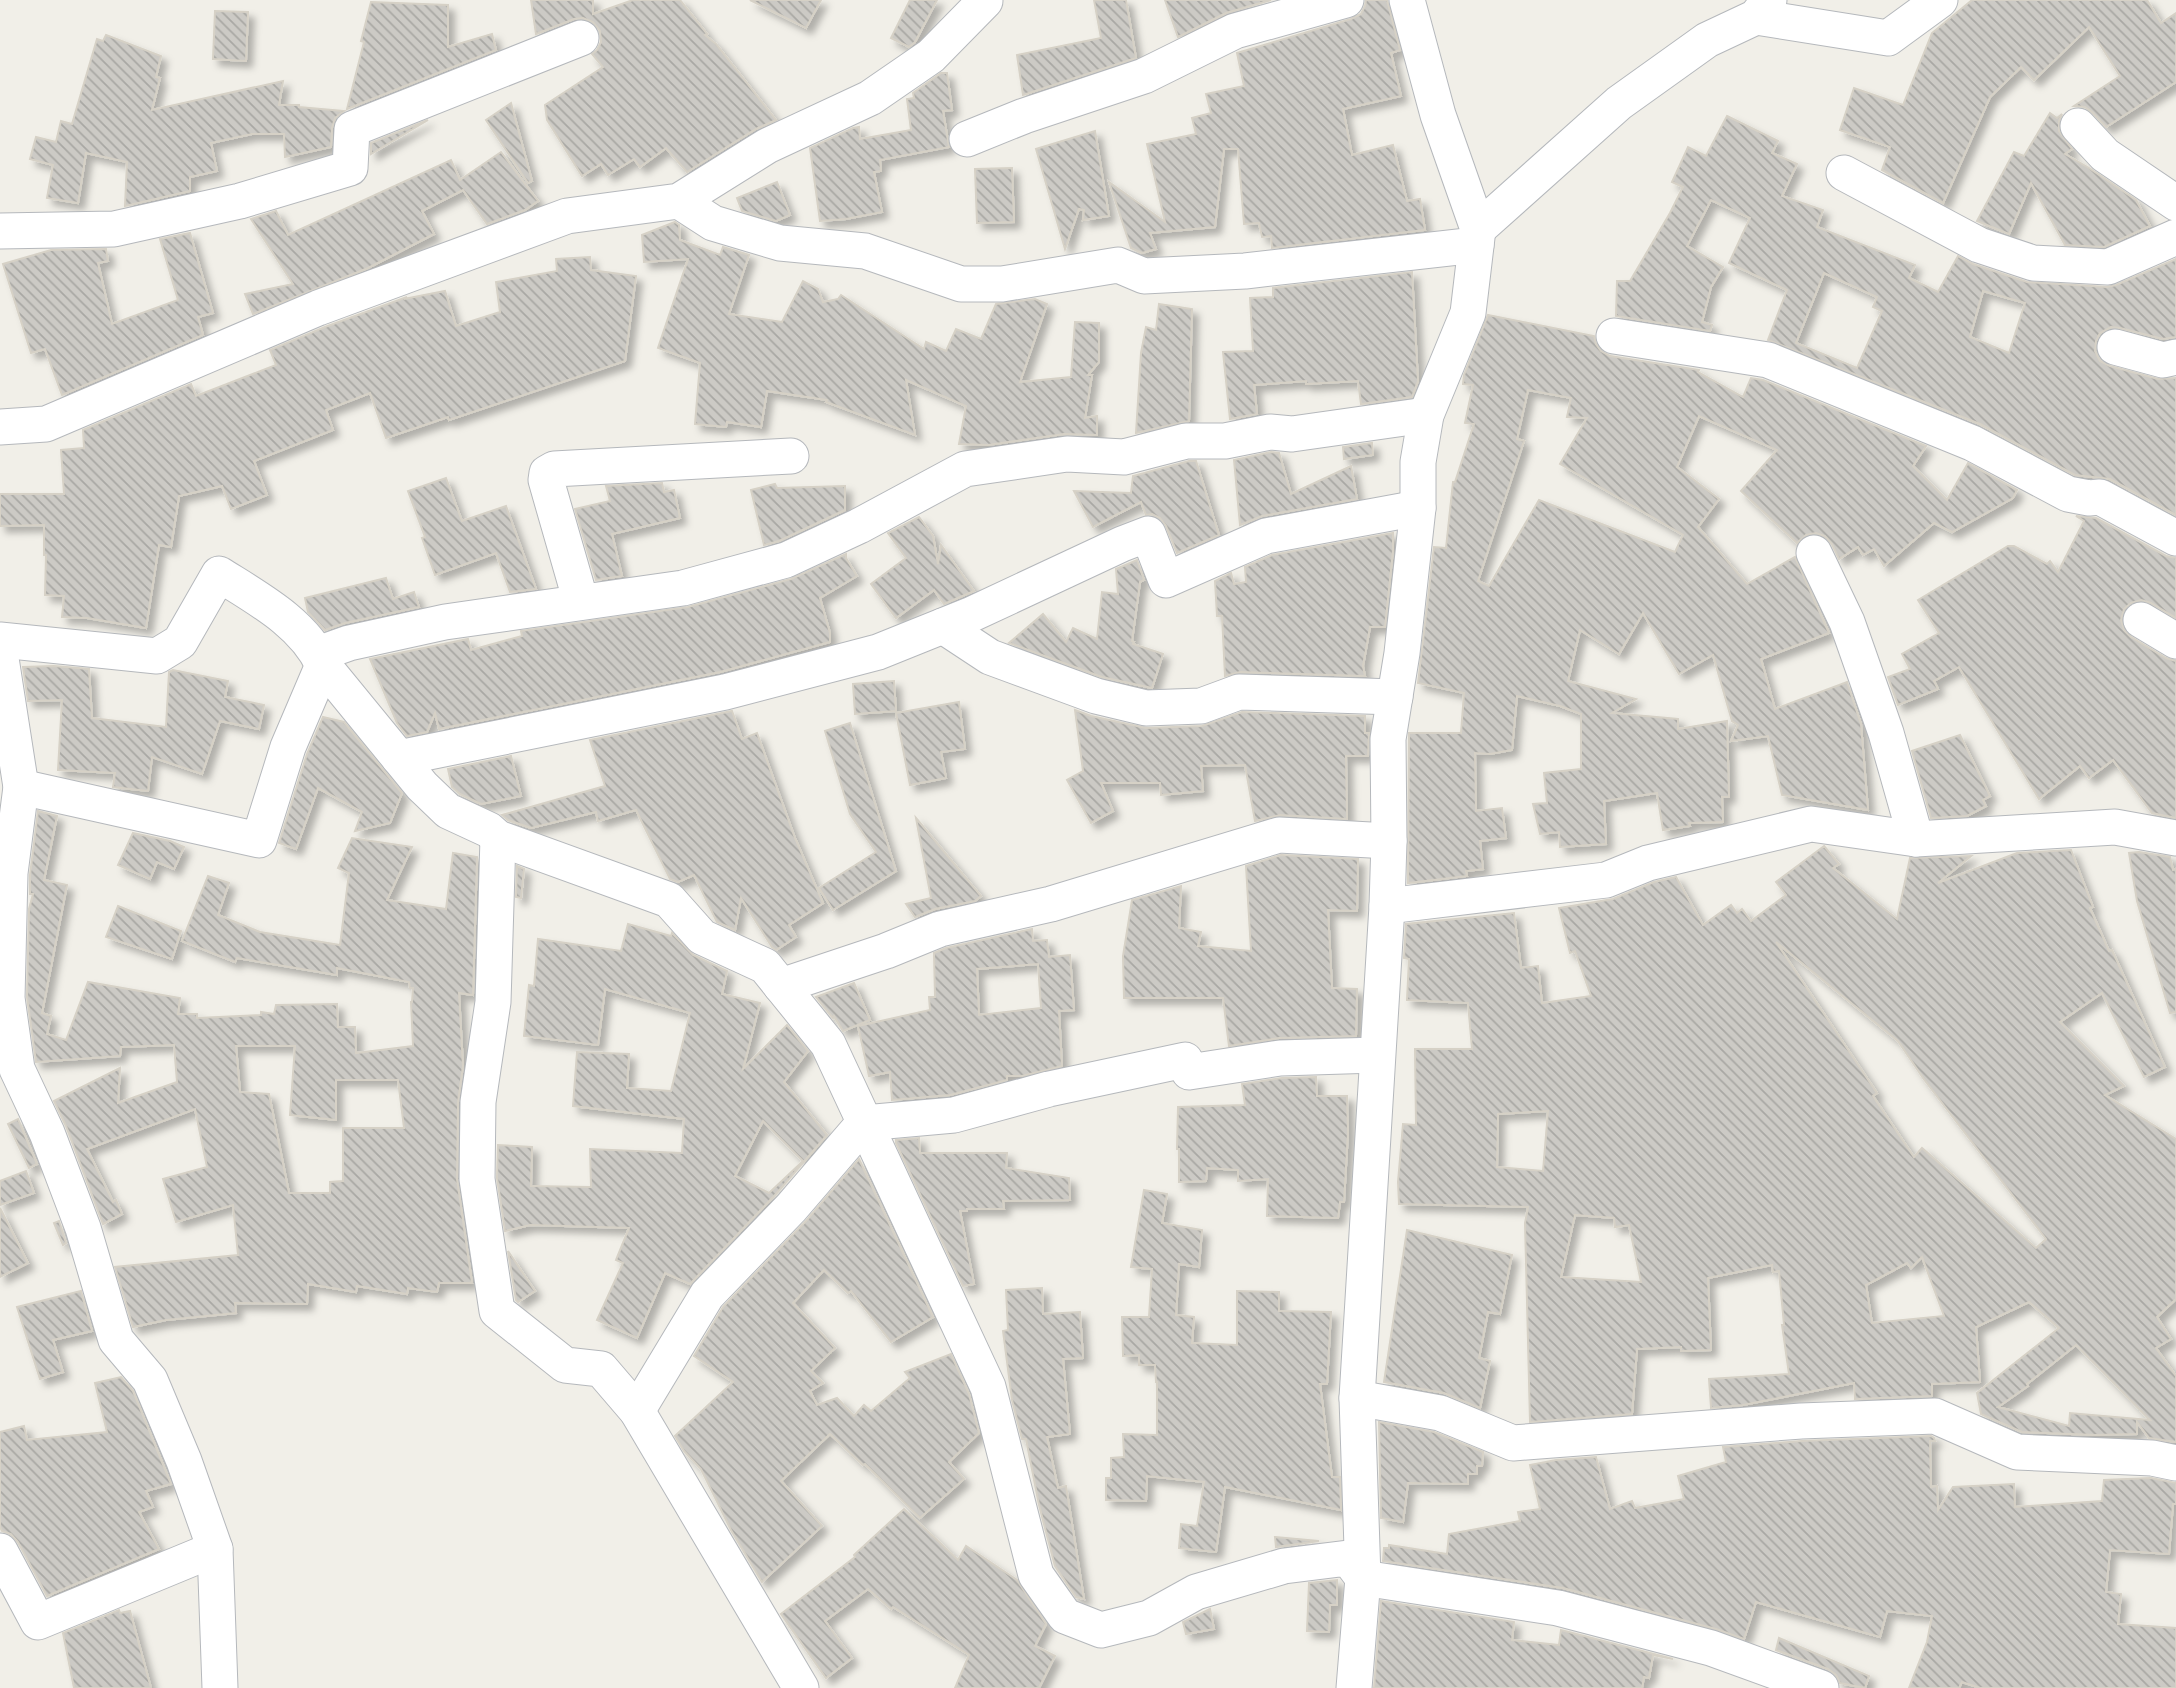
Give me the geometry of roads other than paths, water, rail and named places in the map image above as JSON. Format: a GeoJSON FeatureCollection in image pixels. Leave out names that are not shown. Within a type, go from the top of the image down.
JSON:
{"type":"FeatureCollection","features":[{"type":"Feature","properties":{"kind":"street"},"geometry":{"type":"LineString","coordinates":[[967,139],[1024,116],[1144,76],[1235,31],[1346,0]]}},
{"type":"Feature","properties":{"kind":"street"},"geometry":{"type":"LineString","coordinates":[[1354,1688],[1363,1578],[1357,1398],[1387,906],[1388,739],[1402,653],[1418,508],[1418,463],[1426,415],[1468,313],[1477,237],[1438,115],[1407,0]]}},
{"type":"Feature","properties":{"kind":"street"},"geometry":{"type":"LineString","coordinates":[[679,201],[713,223],[766,239],[780,243],[865,251],[961,284],[1002,284],[1118,265],[1144,276],[1245,271],[1477,237],[1619,103],[1707,40],[1762,9],[1888,38],[1940,0]]}},
{"type":"Feature","properties":{"kind":"street"},"geometry":{"type":"LineString","coordinates":[[0,427],[46,424],[318,308],[568,216],[679,201],[766,146],[870,98],[931,56],[985,1]]}},
{"type":"Feature","properties":{"kind":"street"},"geometry":{"type":"LineString","coordinates":[[0,230],[114,229],[240,201],[350,168],[352,129],[580,38]]}},
{"type":"Feature","properties":{"kind":"street"},"geometry":{"type":"LineString","coordinates":[[2078,126],[2105,155],[2176,203]]}},
{"type":"Feature","properties":{"kind":"street"},"geometry":{"type":"LineString","coordinates":[[1844,173],[1979,245],[2033,263],[2108,267],[2176,237]]}},
{"type":"Feature","properties":{"kind":"street"},"geometry":{"type":"LineString","coordinates":[[1614,336],[1768,360],[1972,443],[2068,494],[2101,497],[2176,538]]}},
{"type":"Feature","properties":{"kind":"street"},"geometry":{"type":"LineString","coordinates":[[2115,347],[2163,360],[2176,357]]}},
{"type":"Feature","properties":{"kind":"street"},"geometry":{"type":"LineString","coordinates":[[20,787],[259,839],[288,747],[320,660],[349,643],[445,622],[683,588],[786,560],[859,526],[965,469],[1067,454],[1124,457],[1186,441],[1225,441],[1270,432],[1292,434],[1426,415]]}},
{"type":"Feature","properties":{"kind":"street"},"geometry":{"type":"LineString","coordinates":[[581,602],[545,480],[547,473],[554,469],[791,456]]}},
{"type":"Feature","properties":{"kind":"street"},"geometry":{"type":"LineString","coordinates":[[399,758],[725,692],[878,652],[943,626],[1148,534],[1166,580],[1266,536],[1418,508]]}},
{"type":"Feature","properties":{"kind":"street"},"geometry":{"type":"LineString","coordinates":[[1814,553],[1847,622],[1886,733],[1916,839]]}},
{"type":"Feature","properties":{"kind":"street"},"geometry":{"type":"LineString","coordinates":[[0,640],[157,656],[180,642],[219,574],[281,613],[422,786],[448,811],[489,830],[498,838],[668,900],[702,937],[765,967],[828,1044],[988,1387],[1036,1575],[1065,1616],[1101,1630],[1149,1618],[1196,1592],[1284,1566],[1348,1558],[1363,1578],[1558,1608],[1711,1648],[1821,1688]]}},
{"type":"Feature","properties":{"kind":"street"},"geometry":{"type":"LineString","coordinates":[[2141,620],[2176,641]]}},
{"type":"Feature","properties":{"kind":"street"},"geometry":{"type":"LineString","coordinates":[[943,626],[990,657],[1096,696],[1146,708],[1200,706],[1239,692],[1395,697]]}},
{"type":"Feature","properties":{"kind":"street"},"geometry":{"type":"LineString","coordinates":[[0,652],[6,738],[20,787],[10,873],[7,998],[16,1069],[47,1133],[83,1228],[116,1340],[150,1380],[184,1461],[215,1549],[220,1688]]}},
{"type":"Feature","properties":{"kind":"street"},"geometry":{"type":"LineString","coordinates":[[1387,906],[1606,880],[1648,863],[1811,824],[1916,839],[2115,827],[2176,838]]}},
{"type":"Feature","properties":{"kind":"street"},"geometry":{"type":"LineString","coordinates":[[780,986],[886,951],[940,929],[1051,904],[1279,835],[1389,841]]}},
{"type":"Feature","properties":{"kind":"street"},"geometry":{"type":"LineString","coordinates":[[498,838],[493,1002],[478,1102],[477,1179],[497,1311],[565,1365],[601,1369],[638,1411],[801,1688]]}},
{"type":"Feature","properties":{"kind":"street"},"geometry":{"type":"LineString","coordinates":[[638,1411],[706,1295],[791,1208],[864,1123],[954,1115],[1049,1089],[1185,1060],[1189,1072],[1280,1058],[1377,1055]]}},
{"type":"Feature","properties":{"kind":"street"},"geometry":{"type":"LineString","coordinates":[[1357,1398],[1440,1413],[1513,1443],[1801,1422],[1936,1416],[2017,1452],[2152,1458],[2176,1463]]}},
{"type":"Feature","properties":{"kind":"street"},"geometry":{"type":"LineString","coordinates":[[0,1551],[38,1622],[215,1549]]}}]}
